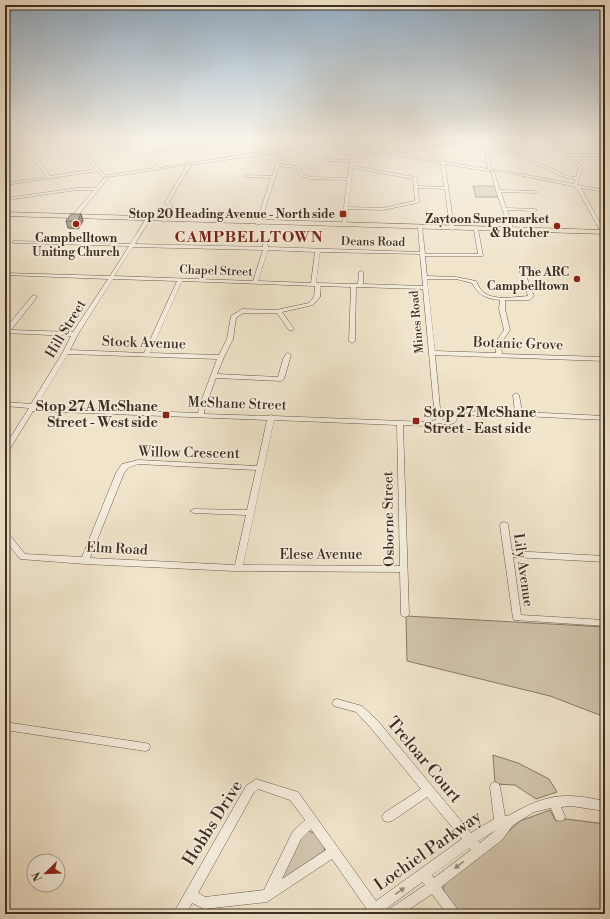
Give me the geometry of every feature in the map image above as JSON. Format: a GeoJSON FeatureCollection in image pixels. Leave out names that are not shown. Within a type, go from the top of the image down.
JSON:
{"type":"FeatureCollection","features":[{"type":"Feature","properties":{"kind":"main road"},"geometry":{"type":"LineString","coordinates":[[5,215],[604,233]]}},
{"type":"Feature","properties":{"kind":"main road"},"geometry":{"type":"LineString","coordinates":[[451,228],[511,230]]}},
{"type":"Feature","properties":{"kind":"street"},"geometry":{"type":"LineString","coordinates":[[5,184],[18,182]]}},
{"type":"Feature","properties":{"kind":"street"},"geometry":{"type":"LineString","coordinates":[[74,217],[102,182]]}},
{"type":"Feature","properties":{"kind":"street"},"geometry":{"type":"LineString","coordinates":[[165,220],[171,207],[167,202],[179,182]]}},
{"type":"Feature","properties":{"kind":"street"},"geometry":{"type":"LineString","coordinates":[[259,222],[272,182]]}},
{"type":"Feature","properties":{"kind":"street"},"geometry":{"type":"LineString","coordinates":[[344,225],[350,182]]}},
{"type":"Feature","properties":{"kind":"street"},"geometry":{"type":"LineString","coordinates":[[346,208],[383,209],[416,203],[415,182]]}},
{"type":"Feature","properties":{"kind":"street"},"geometry":{"type":"LineString","coordinates":[[445,182],[451,228]]}},
{"type":"Feature","properties":{"kind":"street"},"geometry":{"type":"LineString","coordinates":[[495,182],[511,230]]}},
{"type":"Feature","properties":{"kind":"street"},"geometry":{"type":"LineString","coordinates":[[554,182],[605,190]]}},
{"type":"Feature","properties":{"kind":"street"},"geometry":{"type":"LineString","coordinates":[[575,186],[576,182]]}},
{"type":"Feature","properties":{"kind":"street"},"geometry":{"type":"LineString","coordinates":[[575,186],[579,188],[604,233]]}},
{"type":"Feature","properties":{"kind":"street"},"geometry":{"type":"LineString","coordinates":[[594,189],[605,186]]}},
{"type":"Feature","properties":{"kind":"street"},"geometry":{"type":"LineString","coordinates":[[416,188],[445,188]]}},
{"type":"Feature","properties":{"kind":"street"},"geometry":{"type":"LineString","coordinates":[[5,196],[9,198],[77,189],[97,189]]}},
{"type":"Feature","properties":{"kind":"street"},"geometry":{"type":"LineString","coordinates":[[498,191],[535,192]]}},
{"type":"Feature","properties":{"kind":"street"},"geometry":{"type":"LineString","coordinates":[[505,209],[535,210]]}},
{"type":"Feature","properties":{"kind":"street","name":"Hill Street"},"geometry":{"type":"LineString","coordinates":[[5,452],[66,352],[75,334],[148,219]]}},
{"type":"Feature","properties":{"kind":"street","name":"Mines Road"},"geometry":{"type":"LineString","coordinates":[[420,228],[437,408],[441,418]]}},
{"type":"Feature","properties":{"kind":"street","name":"Deans Road"},"geometry":{"type":"LineString","coordinates":[[14,242],[481,255],[476,230]]}},
{"type":"Feature","properties":{"kind":"street"},"geometry":{"type":"LineString","coordinates":[[255,283],[266,249],[265,242]]}},
{"type":"Feature","properties":{"kind":"street"},"geometry":{"type":"LineString","coordinates":[[201,414],[202,407],[221,357],[230,339],[233,317],[242,311],[279,312],[311,304],[317,297],[315,284],[318,250]]}},
{"type":"Feature","properties":{"kind":"street"},"geometry":{"type":"LineString","coordinates":[[424,277],[467,279],[474,282],[479,293],[485,296],[503,299],[529,298],[530,296],[521,269]]}},
{"type":"Feature","properties":{"kind":"street"},"geometry":{"type":"LineString","coordinates":[[360,286],[361,272]]}},
{"type":"Feature","properties":{"kind":"street","name":"Chapel Street"},"geometry":{"type":"LineString","coordinates":[[5,274],[425,288]]}},
{"type":"Feature","properties":{"kind":"street"},"geometry":{"type":"LineString","coordinates":[[146,355],[180,280]]}},
{"type":"Feature","properties":{"kind":"street"},"geometry":{"type":"LineString","coordinates":[[352,341],[354,286]]}},
{"type":"Feature","properties":{"kind":"street"},"geometry":{"type":"LineString","coordinates":[[6,331],[34,297]]}},
{"type":"Feature","properties":{"kind":"street"},"geometry":{"type":"LineString","coordinates":[[499,356],[498,343],[507,330],[502,309],[503,299]]}},
{"type":"Feature","properties":{"kind":"street"},"geometry":{"type":"LineString","coordinates":[[279,312],[291,329]]}},
{"type":"Feature","properties":{"kind":"street"},"geometry":{"type":"LineString","coordinates":[[6,331],[75,334]]}},
{"type":"Feature","properties":{"kind":"street","name":"Stock Avenue"},"geometry":{"type":"LineString","coordinates":[[66,352],[221,357]]}},
{"type":"Feature","properties":{"kind":"street","name":"Botanic Grove"},"geometry":{"type":"LineString","coordinates":[[431,353],[605,359]]}},
{"type":"Feature","properties":{"kind":"street"},"geometry":{"type":"LineString","coordinates":[[214,376],[281,379],[288,355]]}},
{"type":"Feature","properties":{"kind":"street"},"geometry":{"type":"LineString","coordinates":[[516,394],[519,414]]}},
{"type":"Feature","properties":{"kind":"street","name":"McShane Street"},"geometry":{"type":"LineString","coordinates":[[5,404],[33,407],[427,424],[441,418]]}},
{"type":"Feature","properties":{"kind":"street"},"geometry":{"type":"LineString","coordinates":[[441,418],[482,412],[605,418]]}},
{"type":"Feature","properties":{"kind":"street"},"geometry":{"type":"LineString","coordinates":[[238,568],[271,417]]}},
{"type":"Feature","properties":{"kind":"street","name":"Osborne Street"},"geometry":{"type":"LineString","coordinates":[[400,423],[405,614]]}},
{"type":"Feature","properties":{"kind":"street","name":"Willow Crescent"},"geometry":{"type":"LineString","coordinates":[[85,561],[120,473],[125,466],[138,462],[260,468]]}},
{"type":"Feature","properties":{"kind":"street"},"geometry":{"type":"LineString","coordinates":[[194,511],[249,513]]}},
{"type":"Feature","properties":{"kind":"street","name":"Lily Avenue"},"geometry":{"type":"LineString","coordinates":[[504,525],[517,618],[605,623]]}},
{"type":"Feature","properties":{"kind":"street","name":"Elm Road"},"geometry":{"type":"LineString","coordinates":[[5,535],[22,557],[238,568]]}},
{"type":"Feature","properties":{"kind":"street"},"geometry":{"type":"LineString","coordinates":[[508,554],[605,559]]}},
{"type":"Feature","properties":{"kind":"street","name":"Elese Avenue"},"geometry":{"type":"LineString","coordinates":[[238,568],[403,569]]}},
{"type":"Feature","properties":{"kind":"street","name":"Treloar Court"},"geometry":{"type":"LineString","coordinates":[[337,703],[359,709],[374,724],[478,850]]}},
{"type":"Feature","properties":{"kind":"street"},"geometry":{"type":"LineString","coordinates":[[5,726],[145,747]]}},
{"type":"Feature","properties":{"kind":"street","name":"Hobbs Drive"},"geometry":{"type":"LineString","coordinates":[[179,914],[250,789],[256,784],[294,796],[374,912]]}},
{"type":"Feature","properties":{"kind":"street"},"geometry":{"type":"LineString","coordinates":[[495,787],[505,821]]}},
{"type":"Feature","properties":{"kind":"street"},"geometry":{"type":"LineString","coordinates":[[388,817],[428,790]]}},
{"type":"Feature","properties":{"kind":"street","name":"Lochiel Parkway"},"geometry":{"type":"LineString","coordinates":[[374,912],[470,840],[532,808],[554,802],[571,801],[605,806]]}},
{"type":"Feature","properties":{"kind":"street"},"geometry":{"type":"LineString","coordinates":[[554,802],[560,816]]}},
{"type":"Feature","properties":{"kind":"street"},"geometry":{"type":"LineString","coordinates":[[268,896],[297,835],[312,821]]}},
{"type":"Feature","properties":{"kind":"street","name":"Lochiel Parkway"},"geometry":{"type":"LineString","coordinates":[[392,914],[433,886],[498,836],[505,821]]}},
{"type":"Feature","properties":{"kind":"street"},"geometry":{"type":"LineString","coordinates":[[190,895],[204,903],[268,896],[333,852]]}},
{"type":"Feature","properties":{"kind":"street"},"geometry":{"type":"LineString","coordinates":[[424,874],[454,914]]}},
{"type":"Feature","properties":{"kind":"shaded area"},"geometry":{"type":"Polygon","coordinates":[[[473,186],[495,186],[499,197],[476,197],[473,186]]]}},
{"type":"Feature","properties":{"kind":"shaded area"},"geometry":{"type":"Polygon","coordinates":[[[406,616],[605,627],[605,717],[550,696],[407,661],[406,616]]]}},
{"type":"Feature","properties":{"kind":"shaded area"},"geometry":{"type":"Polygon","coordinates":[[[493,755],[518,763],[549,779],[557,792],[536,799],[515,785],[495,784],[493,755]]]}},
{"type":"Feature","properties":{"kind":"shaded area"},"geometry":{"type":"Polygon","coordinates":[[[550,810],[556,821],[566,819],[605,824],[605,914],[458,914],[448,901],[443,888],[447,879],[499,840],[520,821],[550,810]]]}},
{"type":"Feature","properties":{"kind":"shaded area"},"geometry":{"type":"Polygon","coordinates":[[[307,831],[316,833],[325,847],[324,851],[283,879],[281,878],[301,833],[307,831]]]}},
{"type":"Feature","properties":{"kind":"building"},"geometry":{"type":"Polygon","coordinates":[[[71,214],[81,214],[77,221],[66,221],[71,214]]]}},
{"type":"Feature","properties":{"kind":"place","name":"Stop 20 Heading Avenue - North side"},"geometry":{"type":"Point","coordinates":[343,214]}},
{"type":"Feature","properties":{"kind":"place","name":"Campbelltown Uniting Church"},"geometry":{"type":"Point","coordinates":[76,224]}},
{"type":"Feature","properties":{"kind":"place","name":"Zaytoon Supermarket & Butcher"},"geometry":{"type":"Point","coordinates":[557,226]}},
{"type":"Feature","properties":{"kind":"place","name":"The ARC Campbelltown"},"geometry":{"type":"Point","coordinates":[577,279]}},
{"type":"Feature","properties":{"kind":"place","name":"Stop 27A McShane Street - West side"},"geometry":{"type":"Point","coordinates":[166,415]}},
{"type":"Feature","properties":{"kind":"place","name":"Stop 27 McShane Street - East side"},"geometry":{"type":"Point","coordinates":[416,421]}},
{"type":"Feature","properties":{"kind":"district","name":"CAMPBELLTOWN"},"geometry":{"type":"Point","coordinates":[249,237]}}]}
